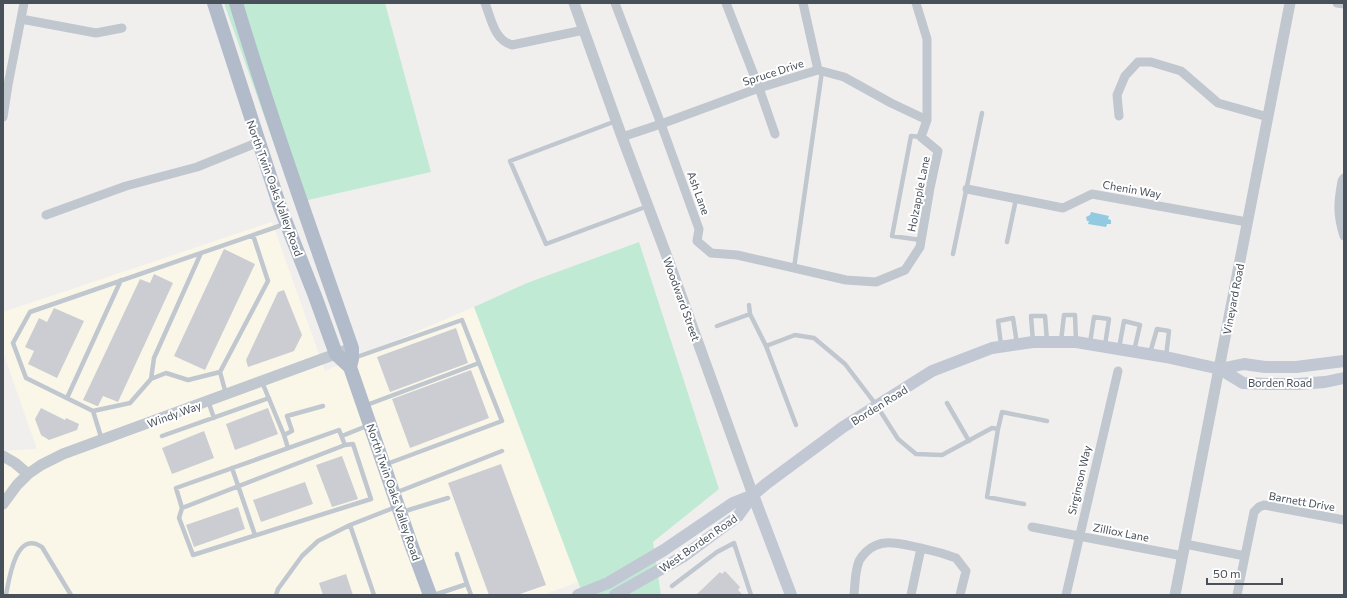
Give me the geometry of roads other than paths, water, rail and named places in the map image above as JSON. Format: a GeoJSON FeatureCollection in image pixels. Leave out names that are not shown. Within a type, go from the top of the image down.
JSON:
{"type":"FeatureCollection","features":[{"type":"Feature","properties":{"kind":"main road","name":"North Twin Oaks Valley Road"},"geometry":{"type":"LineString","coordinates":[[214,3],[286,223],[336,354],[352,358]]}},
{"type":"Feature","properties":{"kind":"main road","name":"North Twin Oaks Valley Road"},"geometry":{"type":"LineString","coordinates":[[236,3],[262,88],[352,358],[370,425],[430,595]]}},
{"type":"Feature","properties":{"kind":"main road","name":"Borden Road"},"geometry":{"type":"LineString","coordinates":[[578,595],[608,583],[650,559],[733,503],[753,496],[766,484],[843,427],[932,371],[992,348],[1047,341],[1090,343],[1220,369],[1243,383],[1298,384],[1325,382],[1344,378]]}},
{"type":"Feature","properties":{"kind":"main road","name":"Borden Road"},"geometry":{"type":"LineString","coordinates":[[1220,369],[1244,364],[1265,367],[1296,367],[1344,361]]}},
{"type":"Feature","properties":{"kind":"main road","name":"West Borden Road"},"geometry":{"type":"LineString","coordinates":[[615,595],[684,556],[738,516],[753,496]]}},
{"type":"Feature","properties":{"kind":"main road","name":"Woodward Street"},"geometry":{"type":"LineString","coordinates":[[753,496],[791,595]]}},
{"type":"Feature","properties":{"kind":"street"},"geometry":{"type":"LineString","coordinates":[[3,117],[24,3]]}},
{"type":"Feature","properties":{"kind":"street"},"geometry":{"type":"LineString","coordinates":[[485,3],[497,36],[506,44],[512,45],[584,30]]}},
{"type":"Feature","properties":{"kind":"street","name":"Woodward Street"},"geometry":{"type":"LineString","coordinates":[[574,3],[753,496]]}},
{"type":"Feature","properties":{"kind":"street","name":"Ash Lane"},"geometry":{"type":"LineString","coordinates":[[615,3],[699,229],[698,241],[710,253],[737,255],[846,280],[876,282]]}},
{"type":"Feature","properties":{"kind":"street"},"geometry":{"type":"LineString","coordinates":[[726,3],[775,134]]}},
{"type":"Feature","properties":{"kind":"street"},"geometry":{"type":"LineString","coordinates":[[803,3],[820,71],[844,77],[891,103],[927,120]]}},
{"type":"Feature","properties":{"kind":"street"},"geometry":{"type":"LineString","coordinates":[[916,3],[927,39],[927,120],[920,137]]}},
{"type":"Feature","properties":{"kind":"street","name":"Vineyard Road"},"geometry":{"type":"LineString","coordinates":[[1175,595],[1290,3]]}},
{"type":"Feature","properties":{"kind":"street"},"geometry":{"type":"LineString","coordinates":[[1337,3],[1344,4]]}},
{"type":"Feature","properties":{"kind":"street"},"geometry":{"type":"LineString","coordinates":[[21,19],[96,33],[122,28]]}},
{"type":"Feature","properties":{"kind":"street"},"geometry":{"type":"LineString","coordinates":[[1119,116],[1117,95],[1125,76],[1138,62],[1152,62],[1181,71],[1218,103],[1268,117]]}},
{"type":"Feature","properties":{"kind":"street","name":"Spruce Drive"},"geometry":{"type":"LineString","coordinates":[[622,137],[759,88],[820,71]]}},
{"type":"Feature","properties":{"kind":"street","name":"Holzapple Lane"},"geometry":{"type":"LineString","coordinates":[[876,282],[905,270],[920,247],[938,151],[920,137]]}},
{"type":"Feature","properties":{"kind":"street"},"geometry":{"type":"LineString","coordinates":[[46,215],[126,186],[197,167],[259,142]]}},
{"type":"Feature","properties":{"kind":"street"},"geometry":{"type":"LineString","coordinates":[[1344,178],[1342,181],[1338,205],[1344,236]]}},
{"type":"Feature","properties":{"kind":"street","name":"Chenin Way"},"geometry":{"type":"LineString","coordinates":[[967,189],[1063,208],[1092,194],[1247,222]]}},
{"type":"Feature","properties":{"kind":"street","name":"Windy Way"},"geometry":{"type":"LineString","coordinates":[[3,504],[28,474],[41,465],[63,454],[336,354]]}},
{"type":"Feature","properties":{"kind":"street","name":"Sirginson Way"},"geometry":{"type":"LineString","coordinates":[[1066,595],[1118,371]]}},
{"type":"Feature","properties":{"kind":"street"},"geometry":{"type":"LineString","coordinates":[[3,456],[15,463],[28,474]]}},
{"type":"Feature","properties":{"kind":"street","name":"Barnett Drive"},"geometry":{"type":"LineString","coordinates":[[1245,556],[1254,512],[1258,507],[1264,505],[1344,520]]}},
{"type":"Feature","properties":{"kind":"street","name":"Zilliox Lane"},"geometry":{"type":"LineString","coordinates":[[1032,527],[1183,556]]}},
{"type":"Feature","properties":{"kind":"street"},"geometry":{"type":"LineString","coordinates":[[854,595],[858,563],[861,557],[871,547],[878,543],[890,542],[922,548],[956,558],[966,571],[960,595]]}},
{"type":"Feature","properties":{"kind":"street"},"geometry":{"type":"LineString","coordinates":[[1185,544],[1245,556],[1237,595]]}},
{"type":"Feature","properties":{"kind":"street"},"geometry":{"type":"LineString","coordinates":[[911,595],[922,548]]}},
{"type":"Feature","properties":{"kind":"lane"},"geometry":{"type":"LineString","coordinates":[[794,268],[820,71]]}},
{"type":"Feature","properties":{"kind":"lane"},"geometry":{"type":"LineString","coordinates":[[953,254],[982,113]]}},
{"type":"Feature","properties":{"kind":"lane"},"geometry":{"type":"LineString","coordinates":[[616,121],[510,161],[546,244],[648,206]]}},
{"type":"Feature","properties":{"kind":"lane"},"geometry":{"type":"LineString","coordinates":[[920,137],[910,136],[892,236],[921,240]]}},
{"type":"Feature","properties":{"kind":"lane"},"geometry":{"type":"LineString","coordinates":[[1007,242],[1016,199]]}},
{"type":"Feature","properties":{"kind":"lane"},"geometry":{"type":"LineString","coordinates":[[220,372],[188,380],[166,373],[151,379],[130,403],[94,411],[26,378],[13,343],[30,312],[286,223]]}},
{"type":"Feature","properties":{"kind":"lane"},"geometry":{"type":"LineString","coordinates":[[226,395],[220,372],[268,281],[253,235]]}},
{"type":"Feature","properties":{"kind":"lane"},"geometry":{"type":"LineString","coordinates":[[151,379],[154,358],[201,253]]}},
{"type":"Feature","properties":{"kind":"lane"},"geometry":{"type":"LineString","coordinates":[[67,398],[121,280]]}},
{"type":"Feature","properties":{"kind":"lane"},"geometry":{"type":"LineString","coordinates":[[749,305],[750,314],[766,346],[796,425]]}},
{"type":"Feature","properties":{"kind":"lane"},"geometry":{"type":"LineString","coordinates":[[717,326],[750,314]]}},
{"type":"Feature","properties":{"kind":"lane"},"geometry":{"type":"LineString","coordinates":[[1061,341],[1064,315],[1075,315],[1076,342]]}},
{"type":"Feature","properties":{"kind":"lane"},"geometry":{"type":"LineString","coordinates":[[1033,342],[1031,316],[1045,316],[1047,341]]}},
{"type":"Feature","properties":{"kind":"lane"},"geometry":{"type":"LineString","coordinates":[[1090,343],[1094,317],[1109,319],[1105,346]]}},
{"type":"Feature","properties":{"kind":"lane"},"geometry":{"type":"LineString","coordinates":[[1001,347],[998,321],[1013,318],[1017,344]]}},
{"type":"Feature","properties":{"kind":"lane"},"geometry":{"type":"LineString","coordinates":[[352,358],[462,320],[502,421],[384,465]]}},
{"type":"Feature","properties":{"kind":"lane"},"geometry":{"type":"LineString","coordinates":[[1119,348],[1124,321],[1140,325],[1134,352]]}},
{"type":"Feature","properties":{"kind":"lane"},"geometry":{"type":"LineString","coordinates":[[1150,354],[1157,329],[1170,331],[1166,357]]}},
{"type":"Feature","properties":{"kind":"lane"},"geometry":{"type":"LineString","coordinates":[[766,346],[795,335],[814,338],[845,364],[877,406],[898,439],[916,454],[942,455],[992,428],[998,429]]}},
{"type":"Feature","properties":{"kind":"lane"},"geometry":{"type":"LineString","coordinates":[[364,406],[479,363]]}},
{"type":"Feature","properties":{"kind":"lane"},"geometry":{"type":"LineString","coordinates":[[262,382],[288,448]]}},
{"type":"Feature","properties":{"kind":"lane"},"geometry":{"type":"LineString","coordinates":[[162,436],[269,398]]}},
{"type":"Feature","properties":{"kind":"lane"},"geometry":{"type":"LineString","coordinates":[[208,402],[214,418]]}},
{"type":"Feature","properties":{"kind":"lane"},"geometry":{"type":"LineString","coordinates":[[947,403],[969,441]]}},
{"type":"Feature","properties":{"kind":"lane"},"geometry":{"type":"LineString","coordinates":[[284,435],[292,431],[287,416],[323,406]]}},
{"type":"Feature","properties":{"kind":"lane"},"geometry":{"type":"LineString","coordinates":[[94,411],[102,440]]}},
{"type":"Feature","properties":{"kind":"lane"},"geometry":{"type":"LineString","coordinates":[[1024,504],[987,497],[1002,412],[1047,421]]}},
{"type":"Feature","properties":{"kind":"lane"},"geometry":{"type":"LineString","coordinates":[[342,436],[370,425]]}},
{"type":"Feature","properties":{"kind":"lane"},"geometry":{"type":"LineString","coordinates":[[182,508],[345,445],[354,444],[371,499],[193,554],[179,518],[182,508],[176,488],[339,430],[345,445]]}},
{"type":"Feature","properties":{"kind":"lane"},"geometry":{"type":"LineString","coordinates":[[276,595],[278,589],[302,556],[318,541],[397,504],[502,451]]}},
{"type":"Feature","properties":{"kind":"lane"},"geometry":{"type":"LineString","coordinates":[[232,468],[255,535]]}},
{"type":"Feature","properties":{"kind":"lane"},"geometry":{"type":"LineString","coordinates":[[397,504],[448,498]]}},
{"type":"Feature","properties":{"kind":"lane"},"geometry":{"type":"LineString","coordinates":[[350,525],[374,595]]}},
{"type":"Feature","properties":{"kind":"lane"},"geometry":{"type":"LineString","coordinates":[[6,595],[13,565],[20,551],[25,545],[37,543],[42,547],[71,595]]}},
{"type":"Feature","properties":{"kind":"lane"},"geometry":{"type":"LineString","coordinates":[[672,586],[717,552],[734,544],[751,595]]}},
{"type":"Feature","properties":{"kind":"lane"},"geometry":{"type":"LineString","coordinates":[[457,554],[471,595]]}},
{"type":"Feature","properties":{"kind":"lane"},"geometry":{"type":"LineString","coordinates":[[434,595],[467,584]]}},
{"type":"Feature","properties":{"kind":"water"},"geometry":{"type":"Polygon","coordinates":[[[1091,212],[1109,216],[1108,219],[1111,220],[1111,224],[1107,224],[1106,227],[1088,224],[1089,221],[1087,221],[1086,217],[1090,215],[1091,212]]]}}]}
